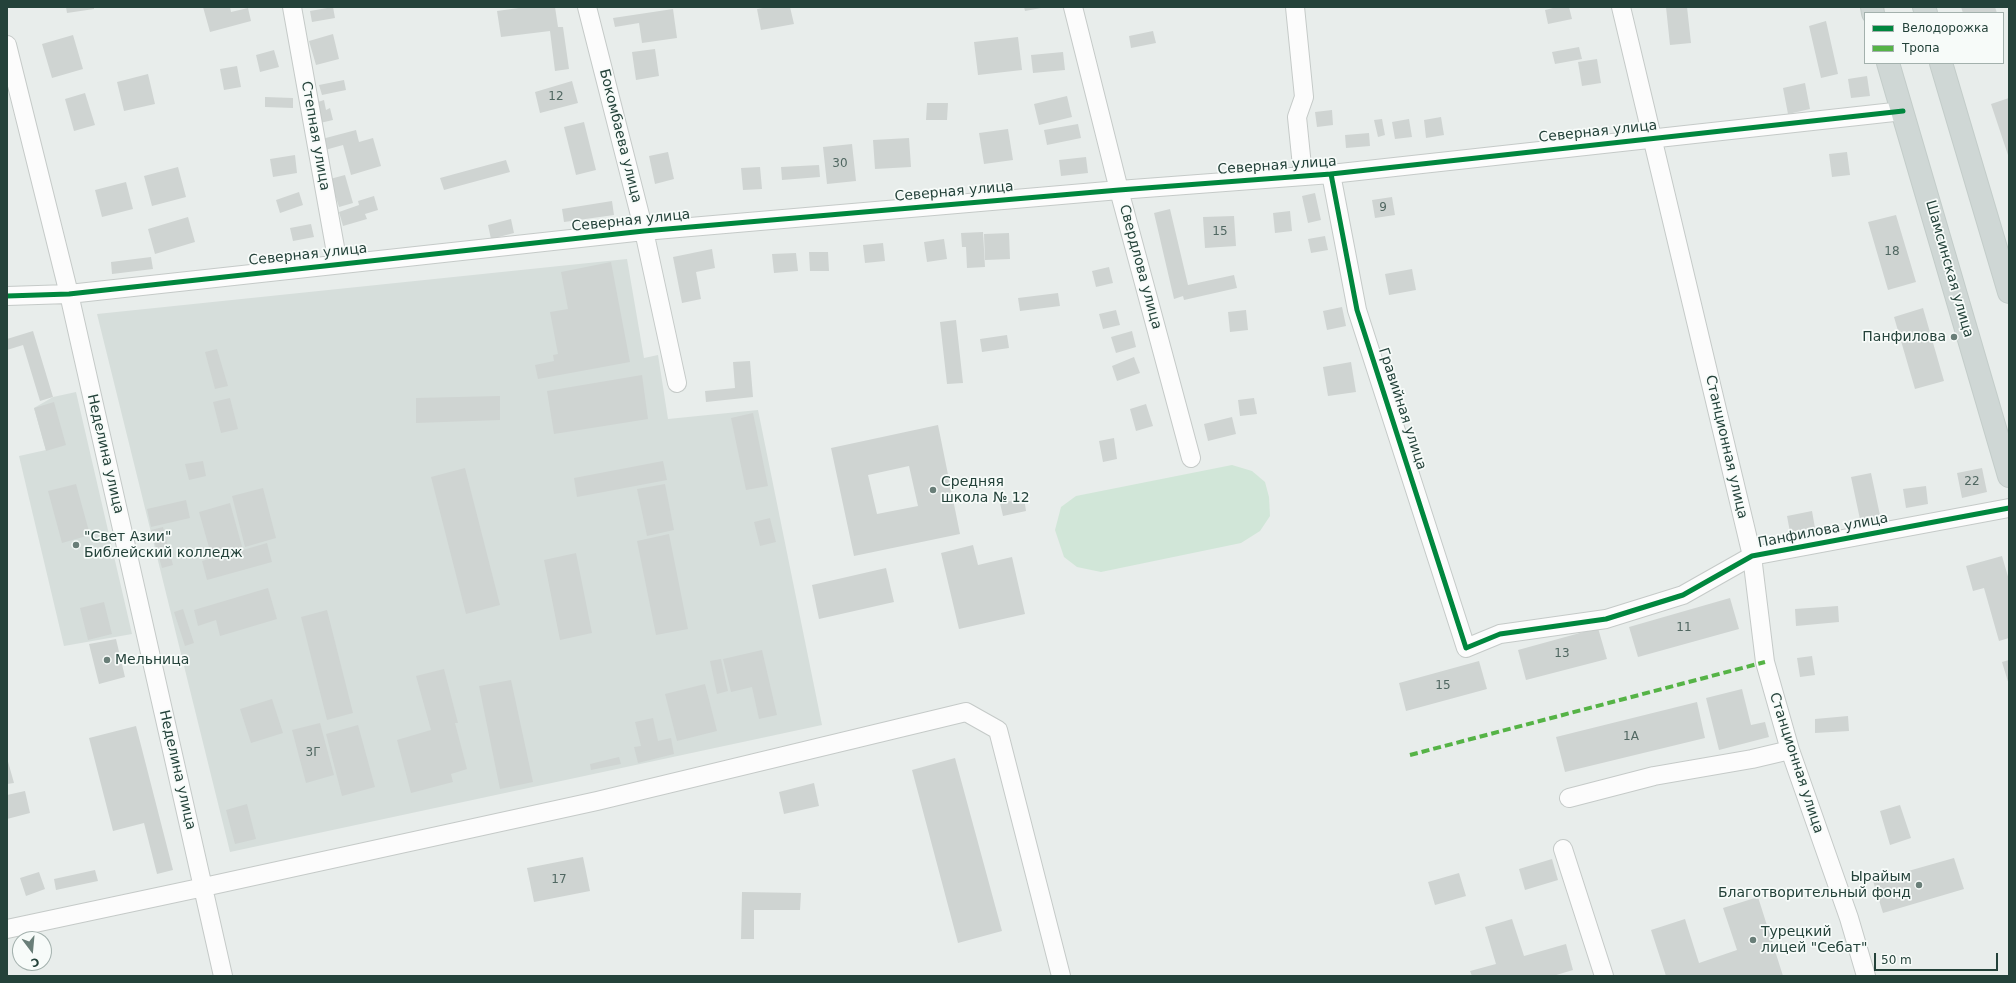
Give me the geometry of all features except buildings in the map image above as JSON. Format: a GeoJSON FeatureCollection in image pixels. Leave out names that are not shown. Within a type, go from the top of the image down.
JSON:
{"type":"FeatureCollection","features":[{"type":"Feature","properties":{"kind":"main road","name":"Шамсинская улица"},"geometry":{"type":"LineString","coordinates":[[1888,64],[2009,476]]}},
{"type":"Feature","properties":{"kind":"main road"},"geometry":{"type":"LineString","coordinates":[[1941,64],[2009,292]]}},
{"type":"Feature","properties":{"kind":"street","name":"Степная улица"},"geometry":{"type":"LineString","coordinates":[[292,7],[338,264]]}},
{"type":"Feature","properties":{"kind":"street","name":"Бокомбаева улица"},"geometry":{"type":"LineString","coordinates":[[587,7],[644,231],[677,383]]}},
{"type":"Feature","properties":{"kind":"street","name":"Свердлова улица"},"geometry":{"type":"LineString","coordinates":[[1072,7],[1119,190],[1191,458]]}},
{"type":"Feature","properties":{"kind":"street"},"geometry":{"type":"LineString","coordinates":[[1295,7],[1304,97],[1297,117],[1303,176]]}},
{"type":"Feature","properties":{"kind":"street","name":"Станционная улица"},"geometry":{"type":"LineString","coordinates":[[1620,7],[1752,556],[1765,662],[1790,750],[1849,918],[1866,976]]}},
{"type":"Feature","properties":{"kind":"street","name":"Неделина улица"},"geometry":{"type":"LineString","coordinates":[[7,45],[69,294],[223,976]]}},
{"type":"Feature","properties":{"kind":"street","name":"Северная улица"},"geometry":{"type":"LineString","coordinates":[[7,296],[69,294],[644,231],[1119,190],[1331,174],[1903,112]]}},
{"type":"Feature","properties":{"kind":"street","name":"Гравийная улица"},"geometry":{"type":"LineString","coordinates":[[1331,174],[1357,310],[1466,648]]}},
{"type":"Feature","properties":{"kind":"street","name":"Панфилова улица"},"geometry":{"type":"LineString","coordinates":[[1466,648],[1500,634],[1606,619],[1683,595],[1752,556],[2009,508]]}},
{"type":"Feature","properties":{"kind":"street"},"geometry":{"type":"LineString","coordinates":[[7,928],[204,887],[597,801],[966,712],[998,730],[1061,976]]}},
{"type":"Feature","properties":{"kind":"street"},"geometry":{"type":"LineString","coordinates":[[1569,798],[1654,776],[1752,759],[1790,750]]}},
{"type":"Feature","properties":{"kind":"street"},"geometry":{"type":"LineString","coordinates":[[1563,849],[1604,976]]}},
{"type":"Feature","properties":{"kind":"shaded area"},"geometry":{"type":"Polygon","coordinates":[[[627,259],[644,358],[658,355],[668,419],[758,410],[822,725],[230,852],[97,314],[627,259]]]}},
{"type":"Feature","properties":{"kind":"shaded area","name":"\"Свет Азии\" Библейский колледж"},"geometry":{"type":"Polygon","coordinates":[[[76,392],[132,634],[64,646],[19,456],[46,450],[34,408],[53,397],[76,392]]]}},
{"type":"Feature","properties":{"kind":"green space"},"geometry":{"type":"Polygon","coordinates":[[[1232,465],[1252,471],[1265,482],[1269,497],[1270,516],[1260,531],[1241,543],[1101,572],[1077,567],[1064,557],[1055,530],[1061,507],[1076,496],[1232,465]]]}},
{"type":"Feature","properties":{"kind":"marked path"},"geometry":{"type":"LineString","coordinates":[[1410,755],[1765,662]]}},
{"type":"Feature","properties":{"kind":"cycle path"},"geometry":{"type":"LineString","coordinates":[[7,296],[69,294],[644,231],[1119,190],[1331,174],[1903,111]]}},
{"type":"Feature","properties":{"kind":"cycle path"},"geometry":{"type":"LineString","coordinates":[[1331,174],[1357,310],[1466,648],[1500,634],[1606,619],[1683,595],[1752,556],[2009,508]]}},
{"type":"Feature","properties":{"kind":"place","name":"Панфилова"},"geometry":{"type":"Point","coordinates":[1954,337]}},
{"type":"Feature","properties":{"kind":"place","name":"Средняя школа № 12"},"geometry":{"type":"Point","coordinates":[933,490]}},
{"type":"Feature","properties":{"kind":"place","name":"\"Свет Азии\" Библейский колледж"},"geometry":{"type":"Point","coordinates":[76,545]}},
{"type":"Feature","properties":{"kind":"place","name":"Мельница"},"geometry":{"type":"Point","coordinates":[107,660]}},
{"type":"Feature","properties":{"kind":"place","name":"Ырайым Благотворительный фонд"},"geometry":{"type":"Point","coordinates":[1919,885]}},
{"type":"Feature","properties":{"kind":"place","name":"Турецкий лицей \"Себат\""},"geometry":{"type":"Point","coordinates":[1753,940]}}]}
